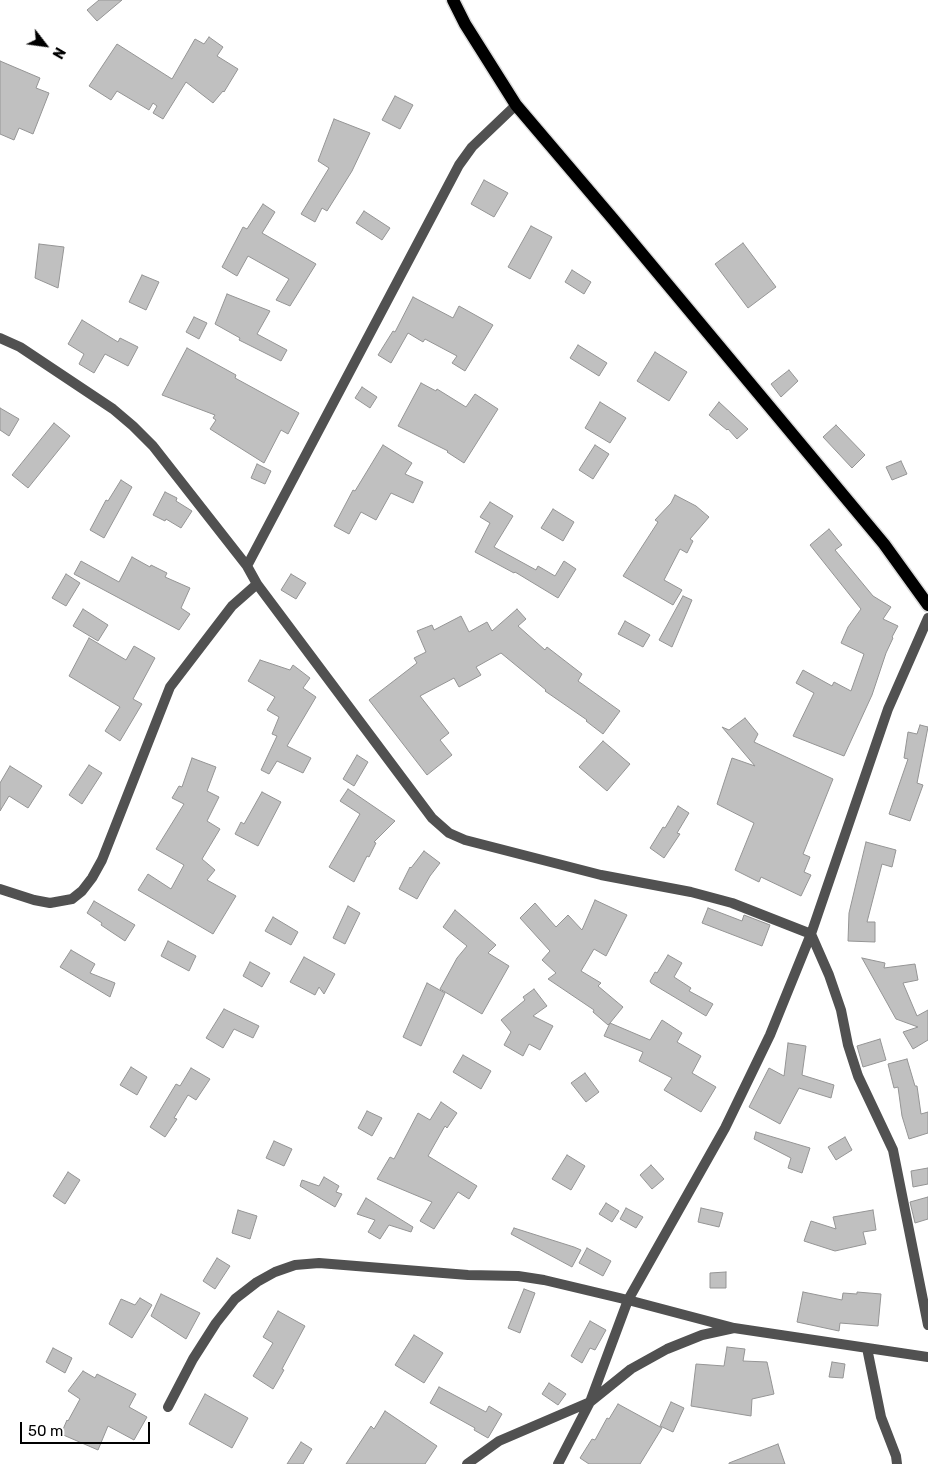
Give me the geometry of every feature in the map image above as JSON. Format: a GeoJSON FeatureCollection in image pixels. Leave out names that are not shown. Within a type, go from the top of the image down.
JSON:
{"type":"FeatureCollection","features":[{"type":"Feature","properties":{"kind":"main road"},"geometry":{"type":"LineString","coordinates":[[453,0],[465,24],[516,105],[884,544],[928,605]]}},
{"type":"Feature","properties":{"kind":"street"},"geometry":{"type":"LineString","coordinates":[[247,566],[459,165],[472,147],[516,105]]}},
{"type":"Feature","properties":{"kind":"street"},"geometry":{"type":"LineString","coordinates":[[0,338],[20,347],[113,409],[153,446],[247,566],[257,584],[432,818],[449,833],[465,840],[601,875],[692,892],[732,903],[811,934],[838,1001],[848,1045],[858,1076],[893,1150],[928,1325]]}},
{"type":"Feature","properties":{"kind":"street"},"geometry":{"type":"LineString","coordinates":[[0,889],[50,904],[72,899],[82,892],[102,860],[170,687],[232,606],[257,584]]}},
{"type":"Feature","properties":{"kind":"street"},"geometry":{"type":"LineString","coordinates":[[558,1464],[590,1402],[628,1300],[733,1111],[770,1035],[811,934],[888,709],[928,618]]}},
{"type":"Feature","properties":{"kind":"street"},"geometry":{"type":"LineString","coordinates":[[168,1407],[198,1351],[216,1323],[235,1299],[257,1282],[275,1272],[295,1265],[319,1263],[468,1275],[518,1276],[544,1280],[734,1328],[928,1357]]}},
{"type":"Feature","properties":{"kind":"street"},"geometry":{"type":"LineString","coordinates":[[467,1464],[499,1442],[590,1402],[631,1369],[667,1349],[702,1334],[734,1328]]}},
{"type":"Feature","properties":{"kind":"street"},"geometry":{"type":"LineString","coordinates":[[867,1348],[882,1417],[897,1464]]}},
{"type":"Feature","properties":{"kind":"building"},"geometry":{"type":"Polygon","coordinates":[[[99,0],[122,0],[97,21],[87,10],[99,0]]]}},
{"type":"Feature","properties":{"kind":"building"},"geometry":{"type":"Polygon","coordinates":[[[209,37],[223,47],[217,56],[238,69],[224,92],[213,103],[186,82],[163,119],[153,113],[157,106],[153,103],[149,110],[117,91],[111,100],[89,86],[117,44],[172,79],[195,39],[204,44],[209,37]]]}},
{"type":"Feature","properties":{"kind":"building"},"geometry":{"type":"Polygon","coordinates":[[[0,61],[40,78],[36,88],[49,93],[33,134],[19,128],[14,140],[0,134],[0,61]]]}},
{"type":"Feature","properties":{"kind":"building"},"geometry":{"type":"Polygon","coordinates":[[[395,96],[413,105],[400,129],[382,120],[395,96]]]}},
{"type":"Feature","properties":{"kind":"building"},"geometry":{"type":"Polygon","coordinates":[[[334,119],[370,133],[352,171],[327,211],[322,208],[315,222],[301,214],[329,168],[318,161],[334,119]]]}},
{"type":"Feature","properties":{"kind":"building"},"geometry":{"type":"Polygon","coordinates":[[[484,180],[508,193],[494,217],[471,204],[484,180]]]}},
{"type":"Feature","properties":{"kind":"building"},"geometry":{"type":"Polygon","coordinates":[[[263,204],[275,212],[262,233],[316,264],[290,306],[276,300],[289,279],[248,256],[237,276],[222,267],[243,227],[247,229],[263,204]]]}},
{"type":"Feature","properties":{"kind":"building"},"geometry":{"type":"Polygon","coordinates":[[[364,211],[390,228],[382,240],[356,223],[364,211]]]}},
{"type":"Feature","properties":{"kind":"building"},"geometry":{"type":"Polygon","coordinates":[[[531,226],[552,237],[530,279],[508,267],[531,226]]]}},
{"type":"Feature","properties":{"kind":"building"},"geometry":{"type":"Polygon","coordinates":[[[743,243],[776,287],[748,308],[715,264],[743,243]]]}},
{"type":"Feature","properties":{"kind":"building"},"geometry":{"type":"Polygon","coordinates":[[[39,244],[64,247],[58,288],[35,278],[39,244]]]}},
{"type":"Feature","properties":{"kind":"building"},"geometry":{"type":"Polygon","coordinates":[[[572,270],[591,282],[584,294],[565,282],[572,270]]]}},
{"type":"Feature","properties":{"kind":"building"},"geometry":{"type":"Polygon","coordinates":[[[142,275],[159,282],[146,310],[129,302],[142,275]]]}},
{"type":"Feature","properties":{"kind":"building"},"geometry":{"type":"Polygon","coordinates":[[[227,294],[270,311],[257,334],[287,350],[281,361],[239,340],[240,338],[215,324],[227,294]]]}},
{"type":"Feature","properties":{"kind":"building"},"geometry":{"type":"Polygon","coordinates":[[[413,297],[453,318],[459,306],[493,325],[465,371],[452,363],[457,356],[425,339],[423,342],[408,333],[391,363],[378,355],[393,331],[395,332],[413,297]]]}},
{"type":"Feature","properties":{"kind":"building"},"geometry":{"type":"Polygon","coordinates":[[[194,317],[207,323],[199,339],[186,332],[194,317]]]}},
{"type":"Feature","properties":{"kind":"building"},"geometry":{"type":"Polygon","coordinates":[[[82,320],[118,342],[120,338],[138,347],[128,366],[105,354],[94,373],[79,364],[84,354],[68,344],[82,320]]]}},
{"type":"Feature","properties":{"kind":"building"},"geometry":{"type":"Polygon","coordinates":[[[578,345],[607,363],[599,376],[570,358],[578,345]]]}},
{"type":"Feature","properties":{"kind":"building"},"geometry":{"type":"Polygon","coordinates":[[[187,348],[236,375],[235,378],[299,413],[288,434],[281,430],[264,463],[210,429],[216,420],[213,418],[215,415],[162,395],[187,348]]]}},
{"type":"Feature","properties":{"kind":"building"},"geometry":{"type":"Polygon","coordinates":[[[655,352],[687,372],[669,401],[637,381],[655,352]]]}},
{"type":"Feature","properties":{"kind":"building"},"geometry":{"type":"Polygon","coordinates":[[[789,370],[798,381],[781,397],[771,384],[789,370]]]}},
{"type":"Feature","properties":{"kind":"building"},"geometry":{"type":"Polygon","coordinates":[[[421,383],[436,391],[437,389],[466,407],[475,394],[498,409],[464,463],[448,451],[398,426],[421,383]]]}},
{"type":"Feature","properties":{"kind":"building"},"geometry":{"type":"Polygon","coordinates":[[[362,387],[377,397],[370,408],[355,398],[362,387]]]}},
{"type":"Feature","properties":{"kind":"building"},"geometry":{"type":"Polygon","coordinates":[[[600,402],[626,418],[610,443],[585,428],[600,402]]]}},
{"type":"Feature","properties":{"kind":"building"},"geometry":{"type":"Polygon","coordinates":[[[719,402],[748,429],[737,439],[728,429],[709,415],[719,402]]]}},
{"type":"Feature","properties":{"kind":"building"},"geometry":{"type":"Polygon","coordinates":[[[0,408],[19,419],[9,436],[0,430],[0,408]]]}},
{"type":"Feature","properties":{"kind":"building"},"geometry":{"type":"Polygon","coordinates":[[[54,423],[70,436],[28,488],[12,475],[54,423]]]}},
{"type":"Feature","properties":{"kind":"building"},"geometry":{"type":"Polygon","coordinates":[[[836,425],[865,455],[852,468],[823,437],[836,425]]]}},
{"type":"Feature","properties":{"kind":"building"},"geometry":{"type":"Polygon","coordinates":[[[383,445],[412,463],[405,474],[423,482],[413,503],[391,493],[376,520],[361,512],[349,534],[334,526],[353,490],[355,491],[383,445]]]}},
{"type":"Feature","properties":{"kind":"building"},"geometry":{"type":"Polygon","coordinates":[[[595,445],[609,454],[593,479],[579,470],[595,445]]]}},
{"type":"Feature","properties":{"kind":"building"},"geometry":{"type":"Polygon","coordinates":[[[901,461],[907,474],[892,480],[886,467],[901,461]]]}},
{"type":"Feature","properties":{"kind":"building"},"geometry":{"type":"Polygon","coordinates":[[[257,464],[271,471],[265,484],[251,478],[257,464]]]}},
{"type":"Feature","properties":{"kind":"building"},"geometry":{"type":"Polygon","coordinates":[[[121,480],[132,487],[104,538],[90,530],[106,500],[108,501],[121,480]]]}},
{"type":"Feature","properties":{"kind":"building"},"geometry":{"type":"Polygon","coordinates":[[[165,492],[177,498],[176,501],[192,511],[181,528],[166,519],[165,521],[153,515],[165,492]]]}},
{"type":"Feature","properties":{"kind":"building"},"geometry":{"type":"Polygon","coordinates":[[[675,495],[696,506],[709,517],[690,539],[693,541],[687,553],[680,549],[664,580],[682,590],[673,605],[623,576],[658,522],[655,520],[671,503],[675,495]]]}},
{"type":"Feature","properties":{"kind":"building"},"geometry":{"type":"Polygon","coordinates":[[[490,502],[513,516],[494,547],[536,570],[538,566],[555,576],[564,561],[576,569],[558,598],[515,572],[475,552],[490,523],[480,517],[490,502]]]}},
{"type":"Feature","properties":{"kind":"building"},"geometry":{"type":"Polygon","coordinates":[[[553,509],[574,522],[563,541],[541,528],[553,509]]]}},
{"type":"Feature","properties":{"kind":"building"},"geometry":{"type":"Polygon","coordinates":[[[829,529],[842,545],[835,550],[873,596],[891,607],[883,619],[898,626],[892,637],[872,695],[844,756],[793,736],[814,693],[796,683],[803,670],[832,686],[834,682],[851,691],[864,654],[841,643],[848,627],[861,609],[810,545],[829,529]]]}},
{"type":"Feature","properties":{"kind":"building"},"geometry":{"type":"Polygon","coordinates":[[[132,557],[150,567],[151,565],[167,573],[165,577],[190,588],[181,608],[190,614],[179,630],[74,574],[81,561],[119,582],[132,557]]]}},
{"type":"Feature","properties":{"kind":"building"},"geometry":{"type":"Polygon","coordinates":[[[66,574],[80,583],[66,606],[52,598],[66,574]]]}},
{"type":"Feature","properties":{"kind":"building"},"geometry":{"type":"Polygon","coordinates":[[[291,574],[306,583],[296,599],[281,590],[291,574]]]}},
{"type":"Feature","properties":{"kind":"building"},"geometry":{"type":"Polygon","coordinates":[[[683,596],[692,600],[672,647],[659,640],[683,596]]]}},
{"type":"Feature","properties":{"kind":"building"},"geometry":{"type":"Polygon","coordinates":[[[83,609],[108,625],[98,641],[73,626],[83,609]]]}},
{"type":"Feature","properties":{"kind":"building"},"geometry":{"type":"Polygon","coordinates":[[[517,609],[526,619],[518,626],[545,650],[547,647],[582,674],[578,681],[620,711],[603,734],[587,720],[545,691],[501,653],[476,667],[481,675],[459,687],[454,678],[420,696],[449,733],[440,740],[452,755],[427,775],[369,700],[417,663],[414,658],[426,652],[417,631],[432,625],[434,630],[461,616],[469,632],[487,622],[492,631],[517,609]]]}},
{"type":"Feature","properties":{"kind":"building"},"geometry":{"type":"Polygon","coordinates":[[[625,621],[650,635],[643,647],[618,634],[625,621]]]}},
{"type":"Feature","properties":{"kind":"building"},"geometry":{"type":"Polygon","coordinates":[[[89,638],[126,660],[134,646],[155,658],[133,699],[142,704],[120,741],[105,731],[120,707],[69,676],[89,638]]]}},
{"type":"Feature","properties":{"kind":"building"},"geometry":{"type":"Polygon","coordinates":[[[260,660],[290,670],[293,665],[310,678],[303,688],[316,697],[287,746],[311,758],[303,773],[277,761],[269,774],[261,770],[277,736],[272,734],[279,717],[267,710],[275,697],[248,681],[260,660]]]}},
{"type":"Feature","properties":{"kind":"building"},"geometry":{"type":"Polygon","coordinates":[[[745,718],[758,734],[754,742],[833,779],[803,854],[810,857],[804,872],[811,875],[801,896],[761,877],[759,882],[735,870],[754,823],[717,804],[732,758],[755,766],[722,727],[729,730],[745,718]]]}},
{"type":"Feature","properties":{"kind":"building"},"geometry":{"type":"Polygon","coordinates":[[[920,725],[928,727],[917,783],[923,785],[910,821],[889,814],[908,759],[904,758],[908,732],[917,734],[920,725]]]}},
{"type":"Feature","properties":{"kind":"building"},"geometry":{"type":"Polygon","coordinates":[[[603,741],[630,764],[607,791],[579,767],[603,741]]]}},
{"type":"Feature","properties":{"kind":"building"},"geometry":{"type":"Polygon","coordinates":[[[357,755],[368,762],[354,786],[343,779],[357,755]]]}},
{"type":"Feature","properties":{"kind":"building"},"geometry":{"type":"Polygon","coordinates":[[[192,758],[216,767],[207,791],[219,797],[207,821],[220,829],[202,859],[215,870],[207,880],[236,896],[213,934],[138,890],[148,874],[171,889],[184,865],[156,849],[184,804],[172,798],[179,786],[182,787],[192,758]]]}},
{"type":"Feature","properties":{"kind":"building"},"geometry":{"type":"Polygon","coordinates":[[[89,765],[102,773],[82,804],[69,795],[89,765]]]}},
{"type":"Feature","properties":{"kind":"building"},"geometry":{"type":"Polygon","coordinates":[[[10,766],[42,786],[28,808],[9,796],[0,811],[0,783],[10,766]]]}},
{"type":"Feature","properties":{"kind":"building"},"geometry":{"type":"Polygon","coordinates":[[[348,789],[395,821],[374,842],[376,843],[369,857],[367,856],[354,882],[329,867],[360,814],[340,801],[348,789]]]}},
{"type":"Feature","properties":{"kind":"building"},"geometry":{"type":"Polygon","coordinates":[[[262,792],[281,802],[258,846],[235,834],[241,822],[244,824],[262,792]]]}},
{"type":"Feature","properties":{"kind":"building"},"geometry":{"type":"Polygon","coordinates":[[[678,806],[689,813],[677,833],[680,834],[664,858],[650,848],[678,806]]]}},
{"type":"Feature","properties":{"kind":"building"},"geometry":{"type":"Polygon","coordinates":[[[866,842],[896,850],[892,867],[882,864],[867,922],[875,922],[875,942],[848,941],[849,913],[866,842]]]}},
{"type":"Feature","properties":{"kind":"building"},"geometry":{"type":"Polygon","coordinates":[[[424,851],[440,863],[417,899],[399,889],[410,867],[424,851]]]}},
{"type":"Feature","properties":{"kind":"building"},"geometry":{"type":"Polygon","coordinates":[[[595,900],[627,915],[606,956],[594,949],[581,971],[601,983],[598,986],[623,1007],[608,1025],[593,1012],[594,1010],[548,979],[556,973],[542,960],[550,951],[520,918],[535,903],[556,927],[568,915],[582,930],[595,900]]]}},
{"type":"Feature","properties":{"kind":"building"},"geometry":{"type":"Polygon","coordinates":[[[94,901],[135,925],[125,941],[87,913],[94,901]]]}},
{"type":"Feature","properties":{"kind":"building"},"geometry":{"type":"Polygon","coordinates":[[[348,906],[360,913],[345,944],[333,938],[348,906]]]}},
{"type":"Feature","properties":{"kind":"building"},"geometry":{"type":"Polygon","coordinates":[[[708,908],[742,921],[744,915],[770,925],[762,946],[702,923],[708,908]]]}},
{"type":"Feature","properties":{"kind":"building"},"geometry":{"type":"Polygon","coordinates":[[[455,910],[496,945],[488,953],[509,966],[482,1014],[440,989],[457,958],[467,946],[443,927],[455,910]]]}},
{"type":"Feature","properties":{"kind":"building"},"geometry":{"type":"Polygon","coordinates":[[[273,917],[298,932],[291,945],[265,931],[273,917]]]}},
{"type":"Feature","properties":{"kind":"building"},"geometry":{"type":"Polygon","coordinates":[[[168,941],[196,956],[189,971],[161,956],[168,941]]]}},
{"type":"Feature","properties":{"kind":"building"},"geometry":{"type":"Polygon","coordinates":[[[71,950],[95,964],[90,973],[115,983],[110,997],[60,967],[71,950]]]}},
{"type":"Feature","properties":{"kind":"building"},"geometry":{"type":"Polygon","coordinates":[[[668,955],[682,963],[674,977],[691,988],[689,991],[713,1004],[706,1016],[651,983],[650,981],[655,972],[657,973],[668,955]]]}},
{"type":"Feature","properties":{"kind":"building"},"geometry":{"type":"Polygon","coordinates":[[[304,957],[335,974],[324,994],[319,987],[315,995],[290,982],[304,957]]]}},
{"type":"Feature","properties":{"kind":"building"},"geometry":{"type":"Polygon","coordinates":[[[862,958],[885,963],[884,968],[915,964],[918,980],[903,983],[917,1016],[928,1010],[928,1040],[913,1049],[903,1032],[918,1027],[896,1019],[862,958]]]}},
{"type":"Feature","properties":{"kind":"building"},"geometry":{"type":"Polygon","coordinates":[[[250,962],[270,973],[262,987],[243,976],[250,962]]]}},
{"type":"Feature","properties":{"kind":"building"},"geometry":{"type":"Polygon","coordinates":[[[427,983],[445,993],[421,1046],[403,1037],[427,983]]]}},
{"type":"Feature","properties":{"kind":"building"},"geometry":{"type":"Polygon","coordinates":[[[534,989],[547,1006],[533,1016],[553,1026],[540,1050],[529,1044],[523,1056],[504,1045],[511,1032],[501,1020],[525,1000],[523,997],[534,989]]]}},
{"type":"Feature","properties":{"kind":"building"},"geometry":{"type":"Polygon","coordinates":[[[224,1009],[259,1026],[253,1038],[234,1029],[223,1048],[206,1038],[224,1009]]]}},
{"type":"Feature","properties":{"kind":"building"},"geometry":{"type":"Polygon","coordinates":[[[662,1020],[682,1033],[677,1042],[701,1056],[692,1073],[716,1087],[701,1112],[664,1090],[672,1078],[639,1061],[643,1052],[604,1036],[610,1023],[650,1040],[662,1020]]]}},
{"type":"Feature","properties":{"kind":"building"},"geometry":{"type":"Polygon","coordinates":[[[880,1039],[886,1060],[863,1067],[857,1046],[880,1039]]]}},
{"type":"Feature","properties":{"kind":"building"},"geometry":{"type":"Polygon","coordinates":[[[788,1043],[806,1046],[802,1075],[834,1085],[831,1098],[799,1088],[780,1124],[749,1107],[769,1068],[784,1076],[788,1043]]]}},
{"type":"Feature","properties":{"kind":"building"},"geometry":{"type":"Polygon","coordinates":[[[463,1055],[491,1071],[481,1089],[453,1072],[463,1055]]]}},
{"type":"Feature","properties":{"kind":"building"},"geometry":{"type":"Polygon","coordinates":[[[907,1059],[915,1086],[917,1086],[921,1114],[928,1112],[928,1133],[909,1139],[902,1116],[898,1087],[894,1088],[888,1064],[907,1059]]]}},
{"type":"Feature","properties":{"kind":"building"},"geometry":{"type":"Polygon","coordinates":[[[131,1067],[147,1077],[137,1095],[120,1085],[131,1067]]]}},
{"type":"Feature","properties":{"kind":"building"},"geometry":{"type":"Polygon","coordinates":[[[191,1068],[210,1079],[196,1100],[188,1095],[174,1118],[177,1119],[165,1137],[150,1127],[176,1084],[180,1086],[191,1068]]]}},
{"type":"Feature","properties":{"kind":"building"},"geometry":{"type":"Polygon","coordinates":[[[585,1073],[599,1092],[586,1102],[571,1083],[585,1073]]]}},
{"type":"Feature","properties":{"kind":"building"},"geometry":{"type":"Polygon","coordinates":[[[441,1102],[457,1113],[447,1128],[445,1126],[428,1156],[477,1186],[469,1199],[458,1192],[434,1229],[420,1221],[432,1202],[377,1179],[390,1157],[394,1159],[418,1113],[430,1120],[441,1102]]]}},
{"type":"Feature","properties":{"kind":"building"},"geometry":{"type":"Polygon","coordinates":[[[367,1111],[382,1118],[372,1136],[358,1128],[367,1111]]]}},
{"type":"Feature","properties":{"kind":"building"},"geometry":{"type":"Polygon","coordinates":[[[756,1132],[810,1148],[802,1173],[788,1168],[791,1158],[754,1139],[756,1132]]]}},
{"type":"Feature","properties":{"kind":"building"},"geometry":{"type":"Polygon","coordinates":[[[845,1137],[852,1150],[836,1160],[828,1147],[845,1137]]]}},
{"type":"Feature","properties":{"kind":"building"},"geometry":{"type":"Polygon","coordinates":[[[274,1141],[292,1149],[284,1166],[266,1158],[274,1141]]]}},
{"type":"Feature","properties":{"kind":"building"},"geometry":{"type":"Polygon","coordinates":[[[567,1155],[585,1166],[571,1190],[552,1179],[567,1155]]]}},
{"type":"Feature","properties":{"kind":"building"},"geometry":{"type":"Polygon","coordinates":[[[651,1165],[664,1179],[652,1189],[640,1175],[651,1165]]]}},
{"type":"Feature","properties":{"kind":"building"},"geometry":{"type":"Polygon","coordinates":[[[928,1168],[928,1184],[913,1187],[911,1171],[928,1168]]]}},
{"type":"Feature","properties":{"kind":"building"},"geometry":{"type":"Polygon","coordinates":[[[68,1172],[80,1180],[65,1204],[53,1196],[68,1172]]]}},
{"type":"Feature","properties":{"kind":"building"},"geometry":{"type":"Polygon","coordinates":[[[324,1177],[339,1186],[336,1192],[342,1194],[335,1207],[300,1186],[302,1180],[319,1186],[324,1177]]]}},
{"type":"Feature","properties":{"kind":"building"},"geometry":{"type":"Polygon","coordinates":[[[928,1197],[928,1219],[915,1223],[910,1202],[928,1197]]]}},
{"type":"Feature","properties":{"kind":"building"},"geometry":{"type":"Polygon","coordinates":[[[366,1198],[413,1227],[411,1232],[389,1225],[380,1239],[368,1232],[375,1220],[357,1214],[366,1198]]]}},
{"type":"Feature","properties":{"kind":"building"},"geometry":{"type":"Polygon","coordinates":[[[606,1203],[619,1211],[612,1222],[599,1214],[606,1203]]]}},
{"type":"Feature","properties":{"kind":"building"},"geometry":{"type":"Polygon","coordinates":[[[626,1208],[643,1217],[636,1228],[620,1219],[626,1208]]]}},
{"type":"Feature","properties":{"kind":"building"},"geometry":{"type":"Polygon","coordinates":[[[701,1208],[723,1213],[719,1227],[698,1222],[701,1208]]]}},
{"type":"Feature","properties":{"kind":"building"},"geometry":{"type":"Polygon","coordinates":[[[238,1210],[257,1216],[250,1239],[232,1233],[238,1210]]]}},
{"type":"Feature","properties":{"kind":"building"},"geometry":{"type":"Polygon","coordinates":[[[873,1210],[876,1230],[863,1232],[866,1244],[835,1251],[804,1241],[811,1221],[836,1229],[833,1217],[873,1210]]]}},
{"type":"Feature","properties":{"kind":"building"},"geometry":{"type":"Polygon","coordinates":[[[514,1228],[581,1250],[572,1267],[511,1234],[514,1228]]]}},
{"type":"Feature","properties":{"kind":"building"},"geometry":{"type":"Polygon","coordinates":[[[587,1248],[611,1261],[603,1276],[579,1263],[587,1248]]]}},
{"type":"Feature","properties":{"kind":"building"},"geometry":{"type":"Polygon","coordinates":[[[217,1258],[230,1266],[215,1289],[203,1281],[217,1258]]]}},
{"type":"Feature","properties":{"kind":"building"},"geometry":{"type":"Polygon","coordinates":[[[726,1272],[726,1288],[710,1288],[710,1273],[726,1272]]]}},
{"type":"Feature","properties":{"kind":"building"},"geometry":{"type":"Polygon","coordinates":[[[524,1289],[535,1293],[520,1333],[508,1328],[524,1289]]]}},
{"type":"Feature","properties":{"kind":"building"},"geometry":{"type":"Polygon","coordinates":[[[803,1292],[842,1300],[843,1293],[881,1294],[878,1326],[840,1323],[839,1331],[797,1322],[803,1292]]]}},
{"type":"Feature","properties":{"kind":"building"},"geometry":{"type":"Polygon","coordinates":[[[161,1294],[200,1313],[186,1339],[151,1316],[161,1294]]]}},
{"type":"Feature","properties":{"kind":"building"},"geometry":{"type":"Polygon","coordinates":[[[140,1298],[152,1305],[132,1338],[109,1324],[121,1299],[135,1305],[140,1298]]]}},
{"type":"Feature","properties":{"kind":"building"},"geometry":{"type":"Polygon","coordinates":[[[278,1311],[305,1326],[273,1389],[253,1376],[273,1343],[263,1337],[278,1311]]]}},
{"type":"Feature","properties":{"kind":"building"},"geometry":{"type":"Polygon","coordinates":[[[590,1321],[606,1330],[595,1350],[590,1348],[582,1363],[571,1356],[590,1321]]]}},
{"type":"Feature","properties":{"kind":"building"},"geometry":{"type":"Polygon","coordinates":[[[414,1335],[443,1353],[424,1383],[395,1365],[414,1335]]]}},
{"type":"Feature","properties":{"kind":"building"},"geometry":{"type":"Polygon","coordinates":[[[727,1347],[745,1349],[743,1361],[767,1362],[774,1394],[752,1399],[751,1416],[691,1406],[696,1364],[724,1366],[727,1347]]]}},
{"type":"Feature","properties":{"kind":"building"},"geometry":{"type":"Polygon","coordinates":[[[53,1348],[72,1358],[65,1373],[46,1362],[53,1348]]]}},
{"type":"Feature","properties":{"kind":"building"},"geometry":{"type":"Polygon","coordinates":[[[832,1362],[845,1364],[843,1378],[829,1377],[832,1362]]]}},
{"type":"Feature","properties":{"kind":"building"},"geometry":{"type":"Polygon","coordinates":[[[83,1371],[95,1378],[97,1374],[136,1394],[129,1407],[147,1417],[134,1440],[108,1426],[98,1450],[61,1434],[80,1399],[68,1391],[83,1371]]]}},
{"type":"Feature","properties":{"kind":"building"},"geometry":{"type":"Polygon","coordinates":[[[549,1383],[566,1394],[558,1405],[542,1394],[549,1383]]]}},
{"type":"Feature","properties":{"kind":"building"},"geometry":{"type":"Polygon","coordinates":[[[439,1387],[486,1412],[489,1406],[502,1414],[488,1438],[474,1430],[475,1428],[430,1403],[439,1387]]]}},
{"type":"Feature","properties":{"kind":"building"},"geometry":{"type":"Polygon","coordinates":[[[205,1394],[248,1418],[232,1448],[189,1424],[205,1394]]]}},
{"type":"Feature","properties":{"kind":"building"},"geometry":{"type":"Polygon","coordinates":[[[671,1402],[684,1408],[673,1432],[660,1426],[671,1402]]]}},
{"type":"Feature","properties":{"kind":"building"},"geometry":{"type":"Polygon","coordinates":[[[618,1404],[662,1428],[640,1464],[589,1464],[580,1458],[592,1439],[595,1440],[607,1418],[609,1419],[618,1404]]]}},
{"type":"Feature","properties":{"kind":"building"},"geometry":{"type":"Polygon","coordinates":[[[385,1411],[437,1446],[425,1464],[346,1464],[371,1426],[374,1429],[385,1411]]]}},
{"type":"Feature","properties":{"kind":"building"},"geometry":{"type":"Polygon","coordinates":[[[301,1442],[312,1449],[303,1464],[287,1464],[301,1442]]]}},
{"type":"Feature","properties":{"kind":"building"},"geometry":{"type":"Polygon","coordinates":[[[778,1444],[785,1464],[729,1464],[729,1463],[778,1444]]]}}]}
